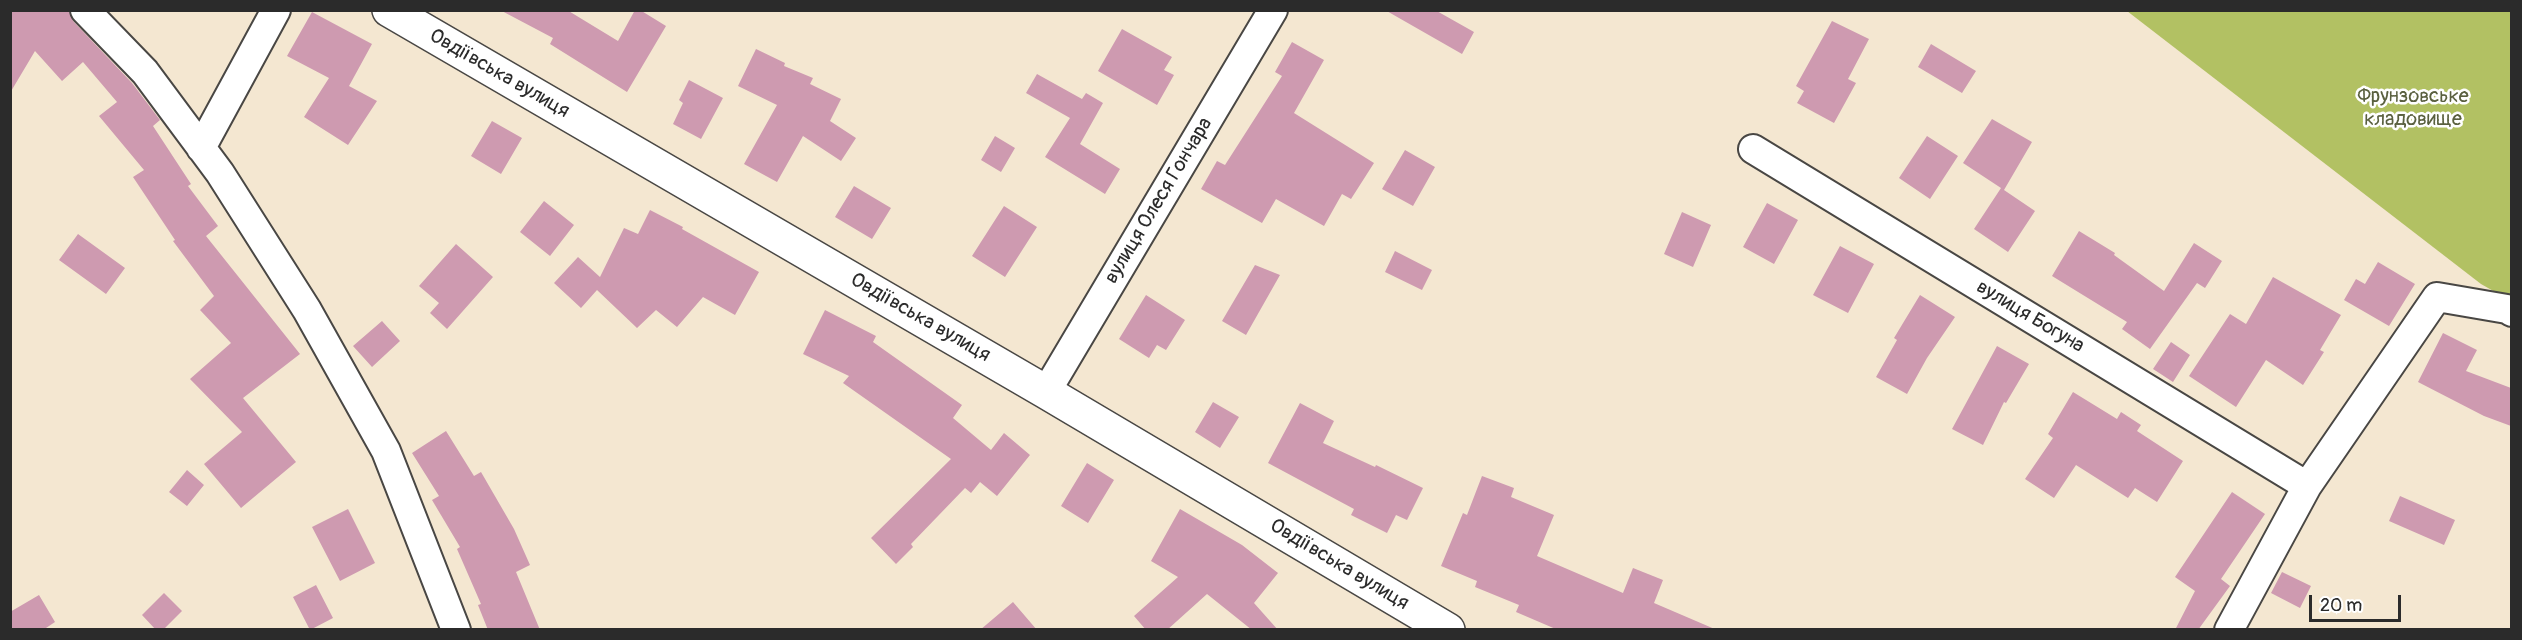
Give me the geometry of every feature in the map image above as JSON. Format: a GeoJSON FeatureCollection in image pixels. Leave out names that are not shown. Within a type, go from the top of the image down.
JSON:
{"type":"FeatureCollection","features":[{"type":"Feature","properties":{"kind":"main road","name":"Овдіївська вулиця"},"geometry":{"type":"LineString","coordinates":[[389,10],[1046,392],[1448,630]]}},
{"type":"Feature","properties":{"kind":"street"},"geometry":{"type":"LineString","coordinates":[[85,10],[145,72],[220,173],[307,310],[386,451],[456,630]]}},
{"type":"Feature","properties":{"kind":"street"},"geometry":{"type":"LineString","coordinates":[[201,148],[276,10]]}},
{"type":"Feature","properties":{"kind":"street","name":"вулиця Олеся Гончара"},"geometry":{"type":"LineString","coordinates":[[1046,392],[1273,10]]}},
{"type":"Feature","properties":{"kind":"street","name":"вулиця Богуна"},"geometry":{"type":"LineString","coordinates":[[1753,149],[2307,486]]}},
{"type":"Feature","properties":{"kind":"street"},"geometry":{"type":"LineString","coordinates":[[2229,630],[2307,486],[2437,297],[2507,309],[2511,312]]}},
{"type":"Feature","properties":{"kind":"green space","name":"Фрунзовське кладовище"},"geometry":{"type":"Polygon","coordinates":[[[2127,11],[2511,11],[2511,301],[2481,284],[2127,11]]]}},
{"type":"Feature","properties":{"kind":"building"},"geometry":{"type":"Polygon","coordinates":[[[10,10],[69,10],[73,21],[132,83],[160,120],[153,126],[191,184],[188,186],[218,226],[206,236],[300,354],[243,398],[296,462],[241,508],[204,464],[242,432],[190,379],[231,343],[200,310],[214,296],[173,241],[175,240],[133,177],[144,170],[99,116],[117,102],[83,62],[62,81],[35,51],[10,93],[10,10]]]}},
{"type":"Feature","properties":{"kind":"building"},"geometry":{"type":"Polygon","coordinates":[[[500,10],[567,10],[618,41],[635,10],[640,10],[666,26],[627,92],[550,44],[553,38],[500,10]]]}},
{"type":"Feature","properties":{"kind":"building"},"geometry":{"type":"Polygon","coordinates":[[[1385,10],[1435,10],[1474,32],[1462,54],[1385,10]]]}},
{"type":"Feature","properties":{"kind":"building"},"geometry":{"type":"Polygon","coordinates":[[[312,12],[372,44],[349,86],[377,101],[348,145],[304,117],[329,78],[287,56],[312,12]]]}},
{"type":"Feature","properties":{"kind":"building"},"geometry":{"type":"Polygon","coordinates":[[[1832,21],[1869,39],[1848,79],[1856,83],[1834,123],[1797,103],[1804,91],[1796,86],[1832,21]]]}},
{"type":"Feature","properties":{"kind":"building"},"geometry":{"type":"Polygon","coordinates":[[[1122,29],[1172,57],[1164,70],[1174,75],[1157,105],[1098,71],[1122,29]]]}},
{"type":"Feature","properties":{"kind":"building"},"geometry":{"type":"Polygon","coordinates":[[[1292,42],[1324,60],[1294,113],[1374,163],[1351,199],[1342,194],[1324,226],[1276,199],[1262,223],[1201,189],[1217,161],[1225,165],[1282,76],[1275,72],[1292,42]]]}},
{"type":"Feature","properties":{"kind":"building"},"geometry":{"type":"Polygon","coordinates":[[[1931,44],[1976,71],[1962,93],[1918,67],[1931,44]]]}},
{"type":"Feature","properties":{"kind":"building"},"geometry":{"type":"Polygon","coordinates":[[[756,49],[785,63],[784,66],[813,78],[810,84],[841,99],[830,121],[856,138],[841,161],[803,136],[777,182],[744,164],[777,105],[738,86],[756,49]]]}},
{"type":"Feature","properties":{"kind":"building"},"geometry":{"type":"Polygon","coordinates":[[[1037,74],[1082,99],[1086,93],[1103,103],[1080,144],[1120,169],[1105,194],[1045,157],[1070,118],[1026,93],[1037,74]]]}},
{"type":"Feature","properties":{"kind":"building"},"geometry":{"type":"Polygon","coordinates":[[[689,80],[723,98],[701,139],[673,124],[683,103],[679,100],[689,80]]]}},
{"type":"Feature","properties":{"kind":"building"},"geometry":{"type":"Polygon","coordinates":[[[1992,119],[2032,142],[2004,190],[2035,211],[2008,252],[1974,229],[2001,188],[1963,163],[1992,119]]]}},
{"type":"Feature","properties":{"kind":"building"},"geometry":{"type":"Polygon","coordinates":[[[492,121],[522,138],[501,174],[471,156],[492,121]]]}},
{"type":"Feature","properties":{"kind":"building"},"geometry":{"type":"Polygon","coordinates":[[[995,136],[1015,148],[1001,172],[981,160],[995,136]]]}},
{"type":"Feature","properties":{"kind":"building"},"geometry":{"type":"Polygon","coordinates":[[[1927,136],[1958,156],[1930,199],[1899,178],[1927,136]]]}},
{"type":"Feature","properties":{"kind":"building"},"geometry":{"type":"Polygon","coordinates":[[[1405,150],[1435,167],[1413,206],[1382,189],[1405,150]]]}},
{"type":"Feature","properties":{"kind":"building"},"geometry":{"type":"Polygon","coordinates":[[[854,186],[891,208],[872,239],[835,217],[854,186]]]}},
{"type":"Feature","properties":{"kind":"building"},"geometry":{"type":"Polygon","coordinates":[[[544,201],[574,225],[550,256],[520,232],[544,201]]]}},
{"type":"Feature","properties":{"kind":"building"},"geometry":{"type":"Polygon","coordinates":[[[1767,203],[1798,220],[1774,264],[1743,247],[1767,203]]]}},
{"type":"Feature","properties":{"kind":"building"},"geometry":{"type":"Polygon","coordinates":[[[1004,206],[1037,227],[1005,277],[972,256],[1004,206]]]}},
{"type":"Feature","properties":{"kind":"building"},"geometry":{"type":"Polygon","coordinates":[[[650,210],[759,272],[735,315],[703,297],[677,327],[656,310],[637,328],[597,290],[581,308],[554,283],[578,257],[600,277],[624,228],[638,234],[650,210]]]}},
{"type":"Feature","properties":{"kind":"building"},"geometry":{"type":"Polygon","coordinates":[[[1682,212],[1711,225],[1693,267],[1664,254],[1682,212]]]}},
{"type":"Feature","properties":{"kind":"building"},"geometry":{"type":"Polygon","coordinates":[[[2079,231],[2115,253],[2114,255],[2164,291],[2194,243],[2222,261],[2205,288],[2197,283],[2150,349],[2122,329],[2127,322],[2052,276],[2079,231]]]}},
{"type":"Feature","properties":{"kind":"building"},"geometry":{"type":"Polygon","coordinates":[[[78,234],[125,268],[106,294],[59,260],[78,234]]]}},
{"type":"Feature","properties":{"kind":"building"},"geometry":{"type":"Polygon","coordinates":[[[456,244],[493,277],[447,329],[430,313],[439,303],[419,286],[456,244]]]}},
{"type":"Feature","properties":{"kind":"building"},"geometry":{"type":"Polygon","coordinates":[[[1840,246],[1874,264],[1848,313],[1813,295],[1840,246]]]}},
{"type":"Feature","properties":{"kind":"building"},"geometry":{"type":"Polygon","coordinates":[[[1395,251],[1432,270],[1422,290],[1385,272],[1395,251]]]}},
{"type":"Feature","properties":{"kind":"building"},"geometry":{"type":"Polygon","coordinates":[[[2378,262],[2415,284],[2389,326],[2344,300],[2356,279],[2365,284],[2378,262]]]}},
{"type":"Feature","properties":{"kind":"building"},"geometry":{"type":"Polygon","coordinates":[[[1255,265],[1280,275],[1246,335],[1222,321],[1255,265]]]}},
{"type":"Feature","properties":{"kind":"building"},"geometry":{"type":"Polygon","coordinates":[[[2273,277],[2341,315],[2320,350],[2324,352],[2303,385],[2266,360],[2236,407],[2189,376],[2230,314],[2246,324],[2273,277]]]}},
{"type":"Feature","properties":{"kind":"building"},"geometry":{"type":"Polygon","coordinates":[[[1146,295],[1185,320],[1166,350],[1157,345],[1149,358],[1119,339],[1146,295]]]}},
{"type":"Feature","properties":{"kind":"building"},"geometry":{"type":"Polygon","coordinates":[[[1920,295],[1955,317],[1927,358],[1907,394],[1876,377],[1897,340],[1894,338],[1920,295]]]}},
{"type":"Feature","properties":{"kind":"building"},"geometry":{"type":"Polygon","coordinates":[[[825,310],[876,336],[873,342],[962,405],[953,418],[991,450],[1004,433],[1030,455],[997,496],[980,482],[971,493],[965,488],[911,544],[913,547],[896,564],[871,538],[951,459],[843,383],[849,376],[803,354],[825,310]]]}},
{"type":"Feature","properties":{"kind":"building"},"geometry":{"type":"Polygon","coordinates":[[[382,321],[400,341],[372,367],[353,346],[382,321]]]}},
{"type":"Feature","properties":{"kind":"building"},"geometry":{"type":"Polygon","coordinates":[[[2443,333],[2477,350],[2466,371],[2511,388],[2511,426],[2484,416],[2418,382],[2443,333]]]}},
{"type":"Feature","properties":{"kind":"building"},"geometry":{"type":"Polygon","coordinates":[[[2171,342],[2190,355],[2173,382],[2153,369],[2171,342]]]}},
{"type":"Feature","properties":{"kind":"building"},"geometry":{"type":"Polygon","coordinates":[[[1997,346],[2029,364],[2006,403],[2004,402],[1983,445],[1952,429],[1997,346]]]}},
{"type":"Feature","properties":{"kind":"building"},"geometry":{"type":"Polygon","coordinates":[[[2073,392],[2117,419],[2121,412],[2141,425],[2137,431],[2183,461],[2157,502],[2135,488],[2128,498],[2076,465],[2054,498],[2025,479],[2053,438],[2048,434],[2073,392]]]}},
{"type":"Feature","properties":{"kind":"building"},"geometry":{"type":"Polygon","coordinates":[[[1213,402],[1239,417],[1220,448],[1195,432],[1213,402]]]}},
{"type":"Feature","properties":{"kind":"building"},"geometry":{"type":"Polygon","coordinates":[[[1300,403],[1334,421],[1323,443],[1423,488],[1407,520],[1396,515],[1387,533],[1351,515],[1354,509],[1268,463],[1300,403]]]}},
{"type":"Feature","properties":{"kind":"building"},"geometry":{"type":"Polygon","coordinates":[[[446,431],[474,476],[481,472],[514,529],[530,565],[516,572],[540,630],[488,630],[478,605],[481,604],[457,549],[460,547],[432,500],[439,496],[412,453],[446,431]]]}},
{"type":"Feature","properties":{"kind":"building"},"geometry":{"type":"Polygon","coordinates":[[[1087,463],[1114,480],[1088,523],[1061,506],[1087,463]]]}},
{"type":"Feature","properties":{"kind":"building"},"geometry":{"type":"Polygon","coordinates":[[[187,470],[204,485],[187,506],[169,492],[187,470]]]}},
{"type":"Feature","properties":{"kind":"building"},"geometry":{"type":"Polygon","coordinates":[[[1482,476],[1514,488],[1511,497],[1554,515],[1537,556],[1623,593],[1633,568],[1663,580],[1654,603],[1717,630],[1558,630],[1516,612],[1519,605],[1475,587],[1477,581],[1441,566],[1463,513],[1467,515],[1482,476]]]}},
{"type":"Feature","properties":{"kind":"building"},"geometry":{"type":"Polygon","coordinates":[[[2232,492],[2265,514],[2221,579],[2230,586],[2198,630],[2175,630],[2195,591],[2175,577],[2232,492]]]}},
{"type":"Feature","properties":{"kind":"building"},"geometry":{"type":"Polygon","coordinates":[[[2400,496],[2455,520],[2444,545],[2389,521],[2400,496]]]}},
{"type":"Feature","properties":{"kind":"building"},"geometry":{"type":"Polygon","coordinates":[[[348,509],[375,563],[340,581],[312,527],[348,509]]]}},
{"type":"Feature","properties":{"kind":"building"},"geometry":{"type":"Polygon","coordinates":[[[1180,509],[1242,545],[1278,573],[1254,603],[1278,630],[1252,630],[1207,594],[1167,630],[1146,630],[1134,616],[1178,577],[1151,561],[1180,509]]]}},
{"type":"Feature","properties":{"kind":"building"},"geometry":{"type":"Polygon","coordinates":[[[2282,572],[2311,586],[2300,608],[2271,593],[2282,572]]]}},
{"type":"Feature","properties":{"kind":"building"},"geometry":{"type":"Polygon","coordinates":[[[316,585],[333,618],[310,630],[293,597],[316,585]]]}},
{"type":"Feature","properties":{"kind":"building"},"geometry":{"type":"Polygon","coordinates":[[[164,593],[182,611],[163,630],[156,630],[142,615],[164,593]]]}},
{"type":"Feature","properties":{"kind":"building"},"geometry":{"type":"Polygon","coordinates":[[[39,595],[55,622],[43,630],[10,630],[10,612],[39,595]]]}},
{"type":"Feature","properties":{"kind":"building"},"geometry":{"type":"Polygon","coordinates":[[[1013,602],[1037,630],[980,630],[1013,602]]]}}]}
